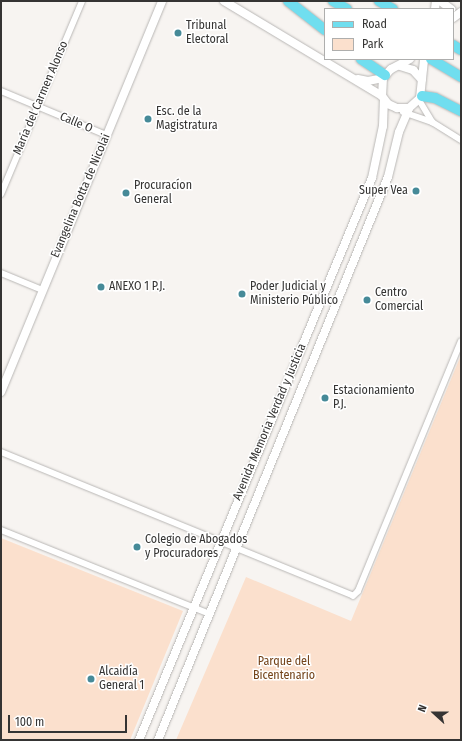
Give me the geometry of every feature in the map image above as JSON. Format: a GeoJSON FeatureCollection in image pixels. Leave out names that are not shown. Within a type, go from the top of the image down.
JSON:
{"type":"FeatureCollection","features":[{"type":"Feature","properties":{"kind":"main road"},"geometry":{"type":"LineString","coordinates":[[288,1],[324,29]]}},
{"type":"Feature","properties":{"kind":"main road"},"geometry":{"type":"LineString","coordinates":[[333,1],[345,8]]}},
{"type":"Feature","properties":{"kind":"main road"},"geometry":{"type":"LineString","coordinates":[[379,1],[391,8]]}},
{"type":"Feature","properties":{"kind":"main road"},"geometry":{"type":"LineString","coordinates":[[363,60],[384,77]]}},
{"type":"Feature","properties":{"kind":"main road"},"geometry":{"type":"LineString","coordinates":[[433,60],[461,77]]}},
{"type":"Feature","properties":{"kind":"main road"},"geometry":{"type":"LineString","coordinates":[[420,98],[435,98],[461,112]]}},
{"type":"Feature","properties":{"kind":"street","name":"María del Carmen Alonso"},"geometry":{"type":"LineString","coordinates":[[1,194],[82,1]]}},
{"type":"Feature","properties":{"kind":"street","name":"Evangelina Botta de Nicolai"},"geometry":{"type":"LineString","coordinates":[[1,392],[162,1]]}},
{"type":"Feature","properties":{"kind":"street"},"geometry":{"type":"LineString","coordinates":[[224,1],[350,76],[397,108],[407,110],[432,122],[461,140]]}},
{"type":"Feature","properties":{"kind":"street"},"geometry":{"type":"LineString","coordinates":[[440,1],[449,8]]}},
{"type":"Feature","properties":{"kind":"street"},"geometry":{"type":"LineString","coordinates":[[350,76],[368,81],[384,77],[409,60]]}},
{"type":"Feature","properties":{"kind":"street"},"geometry":{"type":"LineString","coordinates":[[424,60],[420,98],[432,122]]}},
{"type":"Feature","properties":{"kind":"street"},"geometry":{"type":"LineString","coordinates":[[400,66],[414,70],[422,80]]}},
{"type":"Feature","properties":{"kind":"street"},"geometry":{"type":"LineString","coordinates":[[383,98],[384,77]]}},
{"type":"Feature","properties":{"kind":"street","name":"Calle O"},"geometry":{"type":"LineString","coordinates":[[1,91],[106,135]]}},
{"type":"Feature","properties":{"kind":"street","name":"Avenida Memoria Verdad y Justicia"},"geometry":{"type":"LineString","coordinates":[[139,740],[220,541],[374,174],[383,126],[383,98]]}},
{"type":"Feature","properties":{"kind":"street"},"geometry":{"type":"LineString","coordinates":[[407,110],[420,98]]}},
{"type":"Feature","properties":{"kind":"street","name":"Avenida Memoria Verdad y Justicia"},"geometry":{"type":"LineString","coordinates":[[158,740],[388,177],[407,110]]}},
{"type":"Feature","properties":{"kind":"street"},"geometry":{"type":"LineString","coordinates":[[1,273],[42,290]]}},
{"type":"Feature","properties":{"kind":"street"},"geometry":{"type":"LineString","coordinates":[[1,452],[353,596],[358,591],[461,341]]}},
{"type":"Feature","properties":{"kind":"street"},"geometry":{"type":"LineString","coordinates":[[1,530],[210,614]]}},
{"type":"Feature","properties":{"kind":"green space","name":"Parque del Bicentenario"},"geometry":{"type":"Polygon","coordinates":[[[461,355],[461,740],[176,740],[246,577],[351,621],[461,355]]]}},
{"type":"Feature","properties":{"kind":"green space"},"geometry":{"type":"Polygon","coordinates":[[[1,538],[183,611],[130,740],[1,740],[1,538]]]}},
{"type":"Feature","properties":{"kind":"place","name":"Tribunal Electoral"},"geometry":{"type":"Point","coordinates":[178,33]}},
{"type":"Feature","properties":{"kind":"place","name":"Esc. de la Magistratura"},"geometry":{"type":"Point","coordinates":[148,119]}},
{"type":"Feature","properties":{"kind":"place","name":"Super Vea"},"geometry":{"type":"Point","coordinates":[416,191]}},
{"type":"Feature","properties":{"kind":"place","name":"Procuracíon General"},"geometry":{"type":"Point","coordinates":[126,193]}},
{"type":"Feature","properties":{"kind":"place","name":"ANEXO 1 P.J."},"geometry":{"type":"Point","coordinates":[101,287]}},
{"type":"Feature","properties":{"kind":"place","name":"Poder Judicial y Ministerio Público"},"geometry":{"type":"Point","coordinates":[242,294]}},
{"type":"Feature","properties":{"kind":"place","name":"Centro Comercial"},"geometry":{"type":"Point","coordinates":[367,300]}},
{"type":"Feature","properties":{"kind":"place","name":"Estacionamiento P.J."},"geometry":{"type":"Point","coordinates":[325,398]}},
{"type":"Feature","properties":{"kind":"place","name":"Colegio de Abogados y Procuradores"},"geometry":{"type":"Point","coordinates":[137,547]}},
{"type":"Feature","properties":{"kind":"place","name":"Alcaidía General 1"},"geometry":{"type":"Point","coordinates":[91,679]}}]}
